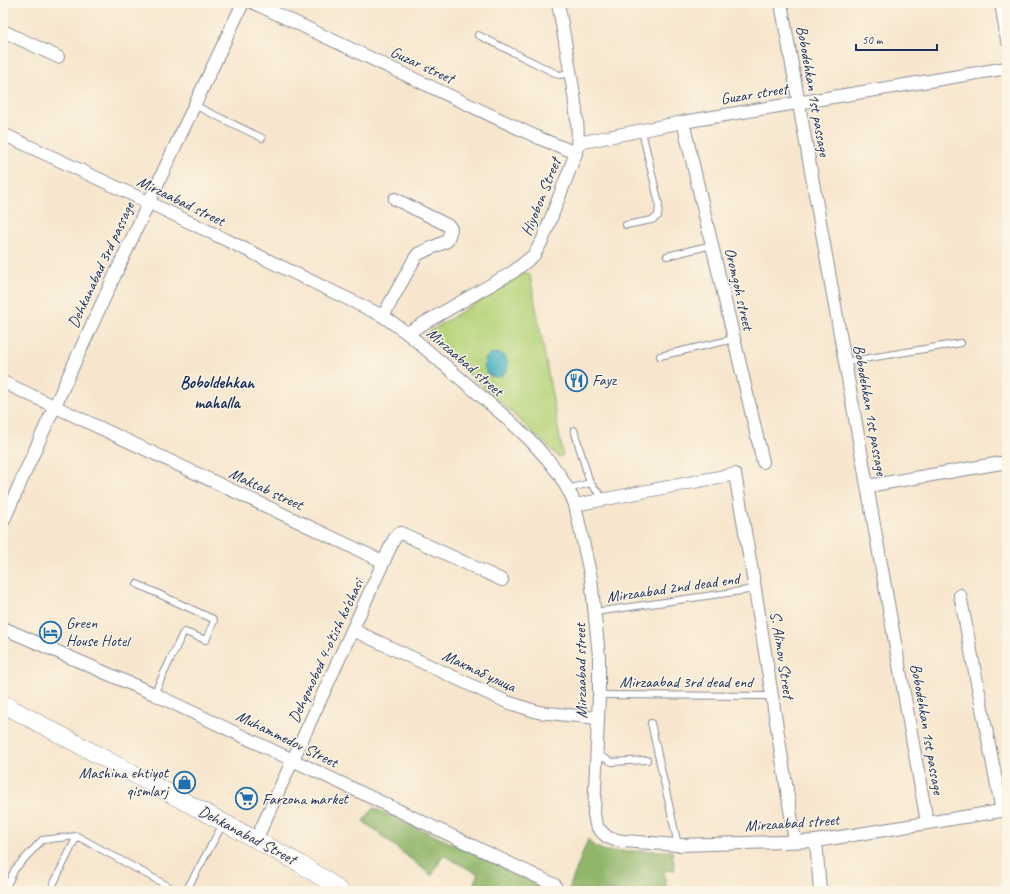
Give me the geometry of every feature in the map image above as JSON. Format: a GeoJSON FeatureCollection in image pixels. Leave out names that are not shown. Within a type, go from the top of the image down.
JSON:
{"type":"FeatureCollection","features":[{"type":"Feature","properties":{"kind":"main road","name":"Dehkаnabad Street"},"geometry":{"type":"LineString","coordinates":[[3,704],[312,870],[340,891]]}},
{"type":"Feature","properties":{"kind":"street","name":"Dehkanabad 3rd passage"},"geometry":{"type":"LineString","coordinates":[[3,522],[148,202],[243,3]]}},
{"type":"Feature","properties":{"kind":"street","name":"Guzar street"},"geometry":{"type":"LineString","coordinates":[[254,3],[539,138],[577,148],[683,122],[1007,68]]}},
{"type":"Feature","properties":{"kind":"street","name":"Hiyobon Street"},"geometry":{"type":"LineString","coordinates":[[407,333],[513,272],[534,255],[543,239],[577,148],[577,122],[571,73],[558,3]]}},
{"type":"Feature","properties":{"kind":"street","name":"Bobodehkan 1st passage"},"geometry":{"type":"LineString","coordinates":[[781,3],[927,822]]}},
{"type":"Feature","properties":{"kind":"street"},"geometry":{"type":"LineString","coordinates":[[1001,3],[1007,40]]}},
{"type":"Feature","properties":{"kind":"street"},"geometry":{"type":"LineString","coordinates":[[3,31],[58,57]]}},
{"type":"Feature","properties":{"kind":"street","name":"Oromgoh street"},"geometry":{"type":"LineString","coordinates":[[683,122],[763,462]]}},
{"type":"Feature","properties":{"kind":"street","name":"Mirzaаbаd street"},"geometry":{"type":"LineString","coordinates":[[3,134],[148,202],[383,316],[407,333],[510,422],[549,460],[568,489],[575,504],[592,578],[599,656],[599,695],[594,814],[596,825],[602,833]]}},
{"type":"Feature","properties":{"kind":"street"},"geometry":{"type":"LineString","coordinates":[[383,316],[418,254],[446,241],[450,229],[449,226],[395,199]]}},
{"type":"Feature","properties":{"kind":"street","name":"Maktab street"},"geometry":{"type":"LineString","coordinates":[[3,382],[384,562]]}},
{"type":"Feature","properties":{"kind":"street"},"geometry":{"type":"LineString","coordinates":[[868,486],[1007,462]]}},
{"type":"Feature","properties":{"kind":"street","name":"S. Alimov Street"},"geometry":{"type":"LineString","coordinates":[[604,499],[735,474],[755,589],[795,842]]}},
{"type":"Feature","properties":{"kind":"street"},"geometry":{"type":"LineString","coordinates":[[575,504],[604,499]]}},
{"type":"Feature","properties":{"kind":"street"},"geometry":{"type":"LineString","coordinates":[[384,562],[394,539],[398,534],[401,534],[502,580]]}},
{"type":"Feature","properties":{"kind":"street","name":"Dehqonobod 4-o'tish ko'chasi"},"geometry":{"type":"LineString","coordinates":[[256,840],[384,562]]}},
{"type":"Feature","properties":{"kind":"street"},"geometry":{"type":"LineString","coordinates":[[960,595],[1004,811]]}},
{"type":"Feature","properties":{"kind":"street","name":"Muhammedov Street"},"geometry":{"type":"LineString","coordinates":[[3,628],[154,694],[555,885]]}},
{"type":"Feature","properties":{"kind":"street","name":"Мактаб улица"},"geometry":{"type":"LineString","coordinates":[[353,630],[507,702],[538,712],[598,718]]}},
{"type":"Feature","properties":{"kind":"street","name":"Mirzaabad street"},"geometry":{"type":"LineString","coordinates":[[602,833],[617,841],[678,845],[816,841],[927,822],[1004,811]]}},
{"type":"Feature","properties":{"kind":"street"},"geometry":{"type":"LineString","coordinates":[[816,841],[820,891]]}},
{"type":"Feature","properties":{"kind":"lane"},"geometry":{"type":"LineString","coordinates":[[478,35],[559,75],[571,73]]}},
{"type":"Feature","properties":{"kind":"lane"},"geometry":{"type":"LineString","coordinates":[[194,106],[262,138]]}},
{"type":"Feature","properties":{"kind":"lane"},"geometry":{"type":"LineString","coordinates":[[626,225],[652,220],[658,216],[659,204],[642,131]]}},
{"type":"Feature","properties":{"kind":"lane"},"geometry":{"type":"LineString","coordinates":[[667,256],[712,245]]}},
{"type":"Feature","properties":{"kind":"lane"},"geometry":{"type":"LineString","coordinates":[[660,356],[734,339]]}},
{"type":"Feature","properties":{"kind":"lane"},"geometry":{"type":"LineString","coordinates":[[845,362],[960,343]]}},
{"type":"Feature","properties":{"kind":"lane"},"geometry":{"type":"LineString","coordinates":[[574,430],[590,483],[604,499]]}},
{"type":"Feature","properties":{"kind":"lane"},"geometry":{"type":"LineString","coordinates":[[568,489],[590,483]]}},
{"type":"Feature","properties":{"kind":"lane"},"geometry":{"type":"LineString","coordinates":[[137,584],[214,619],[206,640],[185,632],[183,633],[154,694]]}},
{"type":"Feature","properties":{"kind":"lane","name":"Mirzaabad 2nd dead end"},"geometry":{"type":"LineString","coordinates":[[595,612],[755,589]]}},
{"type":"Feature","properties":{"kind":"lane","name":"Mirzaаbаd 3rd dead end"},"geometry":{"type":"LineString","coordinates":[[599,695],[772,696]]}},
{"type":"Feature","properties":{"kind":"lane"},"geometry":{"type":"LineString","coordinates":[[652,723],[678,845]]}},
{"type":"Feature","properties":{"kind":"lane"},"geometry":{"type":"LineString","coordinates":[[596,754],[612,762],[647,760]]}},
{"type":"Feature","properties":{"kind":"lane"},"geometry":{"type":"LineString","coordinates":[[186,891],[224,823]]}},
{"type":"Feature","properties":{"kind":"lane"},"geometry":{"type":"LineString","coordinates":[[50,891],[77,836]]}},
{"type":"Feature","properties":{"kind":"lane"},"geometry":{"type":"LineString","coordinates":[[4,891],[15,869],[42,840],[77,836],[177,891]]}},
{"type":"Feature","properties":{"kind":"green space"},"geometry":{"type":"Polygon","coordinates":[[[524,273],[530,275],[563,455],[559,457],[496,398],[424,335],[524,273]]]}},
{"type":"Feature","properties":{"kind":"green space"},"geometry":{"type":"Polygon","coordinates":[[[374,808],[556,891],[470,891],[478,874],[443,855],[432,876],[363,821],[374,808]]]}},
{"type":"Feature","properties":{"kind":"green space"},"geometry":{"type":"Polygon","coordinates":[[[588,839],[595,847],[606,851],[672,851],[675,870],[664,871],[667,891],[568,891],[588,839]]]}},
{"type":"Feature","properties":{"kind":"water"},"geometry":{"type":"Polygon","coordinates":[[[496,353],[504,357],[508,365],[504,373],[496,377],[488,373],[484,365],[488,357],[496,353]]]}},
{"type":"Feature","properties":{"kind":"place","name":"Fayz"},"geometry":{"type":"Point","coordinates":[576,380]}},
{"type":"Feature","properties":{"kind":"place","name":"Green House Hotel"},"geometry":{"type":"Point","coordinates":[51,632]}},
{"type":"Feature","properties":{"kind":"place","name":"Mashina ehtiyot qismlarj"},"geometry":{"type":"Point","coordinates":[184,782]}},
{"type":"Feature","properties":{"kind":"place","name":"Farzona market"},"geometry":{"type":"Point","coordinates":[247,799]}},
{"type":"Feature","properties":{"kind":"district","name":"Boboldehkan mahalla"},"geometry":{"type":"Point","coordinates":[217,392]}}]}
